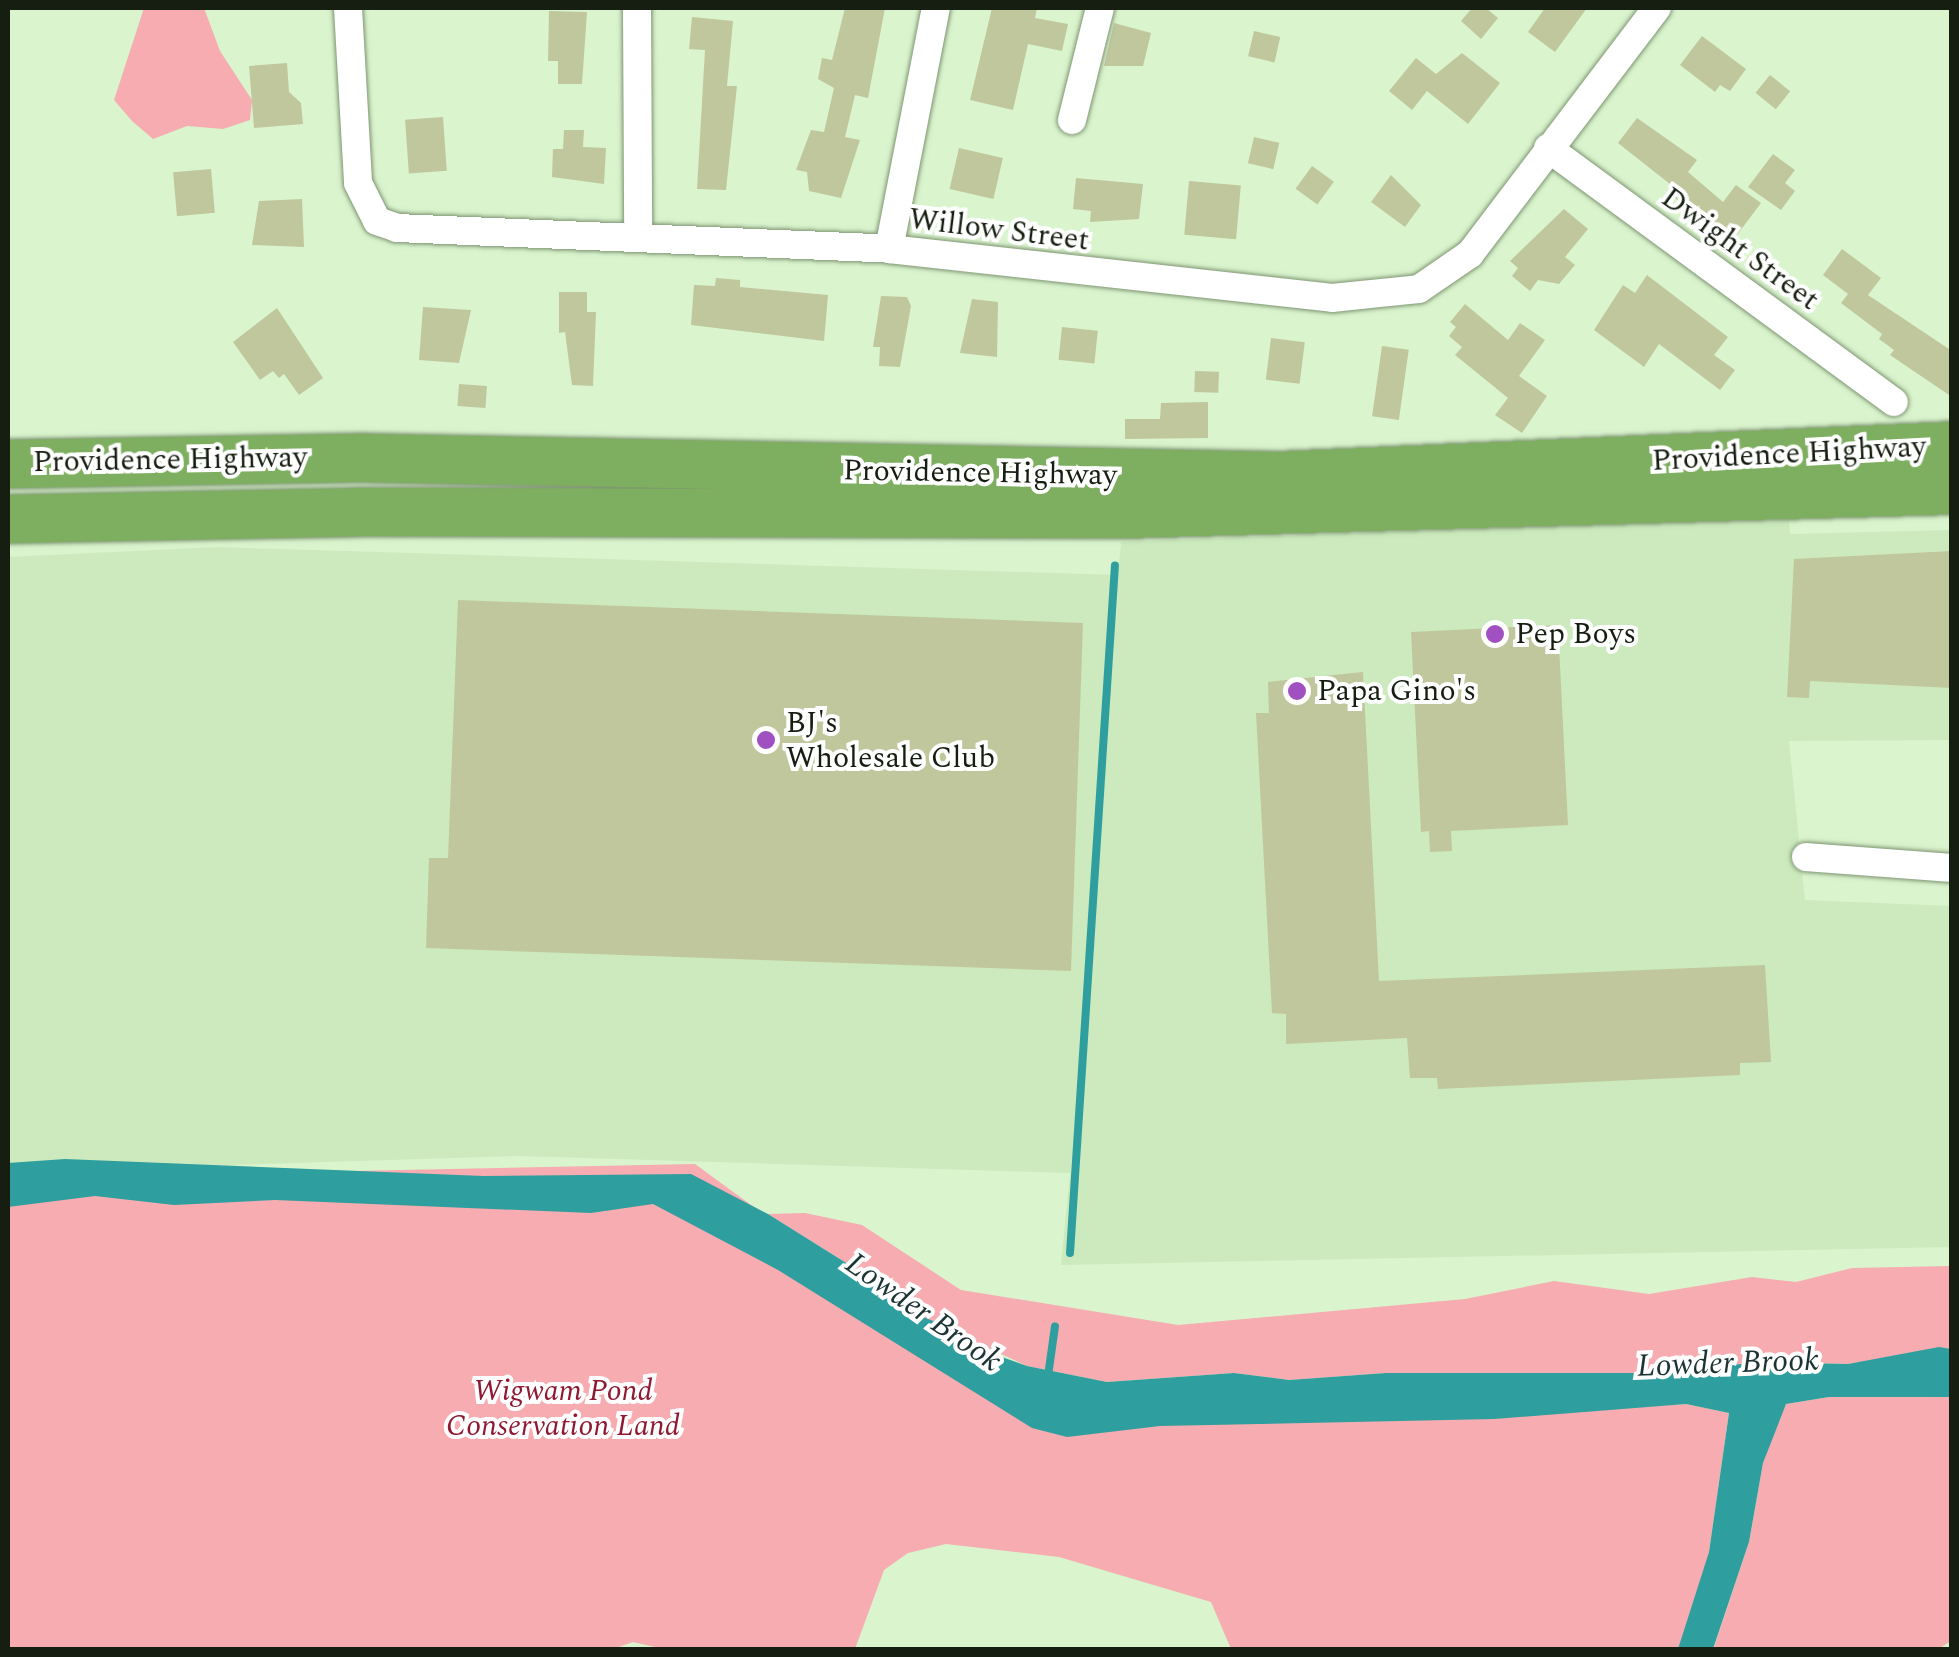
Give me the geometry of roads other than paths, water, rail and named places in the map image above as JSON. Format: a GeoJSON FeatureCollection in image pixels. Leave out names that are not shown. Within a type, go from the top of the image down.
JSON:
{"type":"FeatureCollection","features":[{"type":"Feature","properties":{"kind":"highway","name":"Providence Highway"},"geometry":{"type":"LineString","coordinates":[[8,464],[330,458],[1277,476],[1952,446]]}},
{"type":"Feature","properties":{"kind":"highway","name":"Providence Highway"},"geometry":{"type":"LineString","coordinates":[[8,519],[343,512],[1143,514],[1952,490]]}},
{"type":"Feature","properties":{"kind":"street","name":"Willow Street"},"geometry":{"type":"LineString","coordinates":[[348,8],[358,183],[377,221],[487,232],[638,234],[890,249],[1332,298],[1420,289],[1470,254],[1657,8]]}},
{"type":"Feature","properties":{"kind":"street"},"geometry":{"type":"LineString","coordinates":[[637,8],[638,234]]}},
{"type":"Feature","properties":{"kind":"street"},"geometry":{"type":"LineString","coordinates":[[890,249],[936,8]]}},
{"type":"Feature","properties":{"kind":"street"},"geometry":{"type":"LineString","coordinates":[[1072,120],[1100,8]]}},
{"type":"Feature","properties":{"kind":"street","name":"Dwight Street"},"geometry":{"type":"LineString","coordinates":[[1548,148],[1894,402]]}},
{"type":"Feature","properties":{"kind":"street"},"geometry":{"type":"LineString","coordinates":[[1806,856],[1952,868]]}},
{"type":"Feature","properties":{"kind":"water"},"geometry":{"type":"Polygon","coordinates":[[[65,1159],[483,1176],[691,1174],[768,1214],[859,1271],[901,1308],[953,1329],[974,1347],[1027,1366],[1107,1382],[1234,1373],[1289,1380],[1386,1373],[1657,1373],[1759,1362],[1848,1364],[1939,1347],[1951,1349],[1951,1397],[1829,1397],[1786,1404],[1763,1463],[1749,1542],[1713,1649],[1678,1649],[1709,1552],[1729,1413],[1686,1404],[1494,1419],[1160,1426],[1067,1437],[1032,1428],[778,1270],[653,1204],[591,1213],[275,1200],[174,1205],[95,1196],[8,1207],[8,1163],[65,1159]]]}},
{"type":"Feature","properties":{"kind":"waterway"},"geometry":{"type":"LineString","coordinates":[[1070,1253],[1115,565]]}},
{"type":"Feature","properties":{"kind":"waterway"},"geometry":{"type":"LineString","coordinates":[[1048,1376],[1055,1326]]}},
{"type":"Feature","properties":{"kind":"place","name":"Pep Boys"},"geometry":{"type":"Point","coordinates":[1495,634]}},
{"type":"Feature","properties":{"kind":"place","name":"Papa Gino's"},"geometry":{"type":"Point","coordinates":[1297,691]}},
{"type":"Feature","properties":{"kind":"place","name":"BJ's Wholesale Club"},"geometry":{"type":"Point","coordinates":[766,740]}},
{"type":"Feature","properties":{"kind":"water label","name":"Lowder Brook"},"geometry":{"type":"Point","coordinates":[923,1313]}},
{"type":"Feature","properties":{"kind":"water label","name":"Lowder Brook"},"geometry":{"type":"Point","coordinates":[1728,1364]}},
{"type":"Feature","properties":{"kind":"park label","name":"Wigwam Pond Conservation Land"},"geometry":{"type":"Point","coordinates":[563,1408]}}]}
